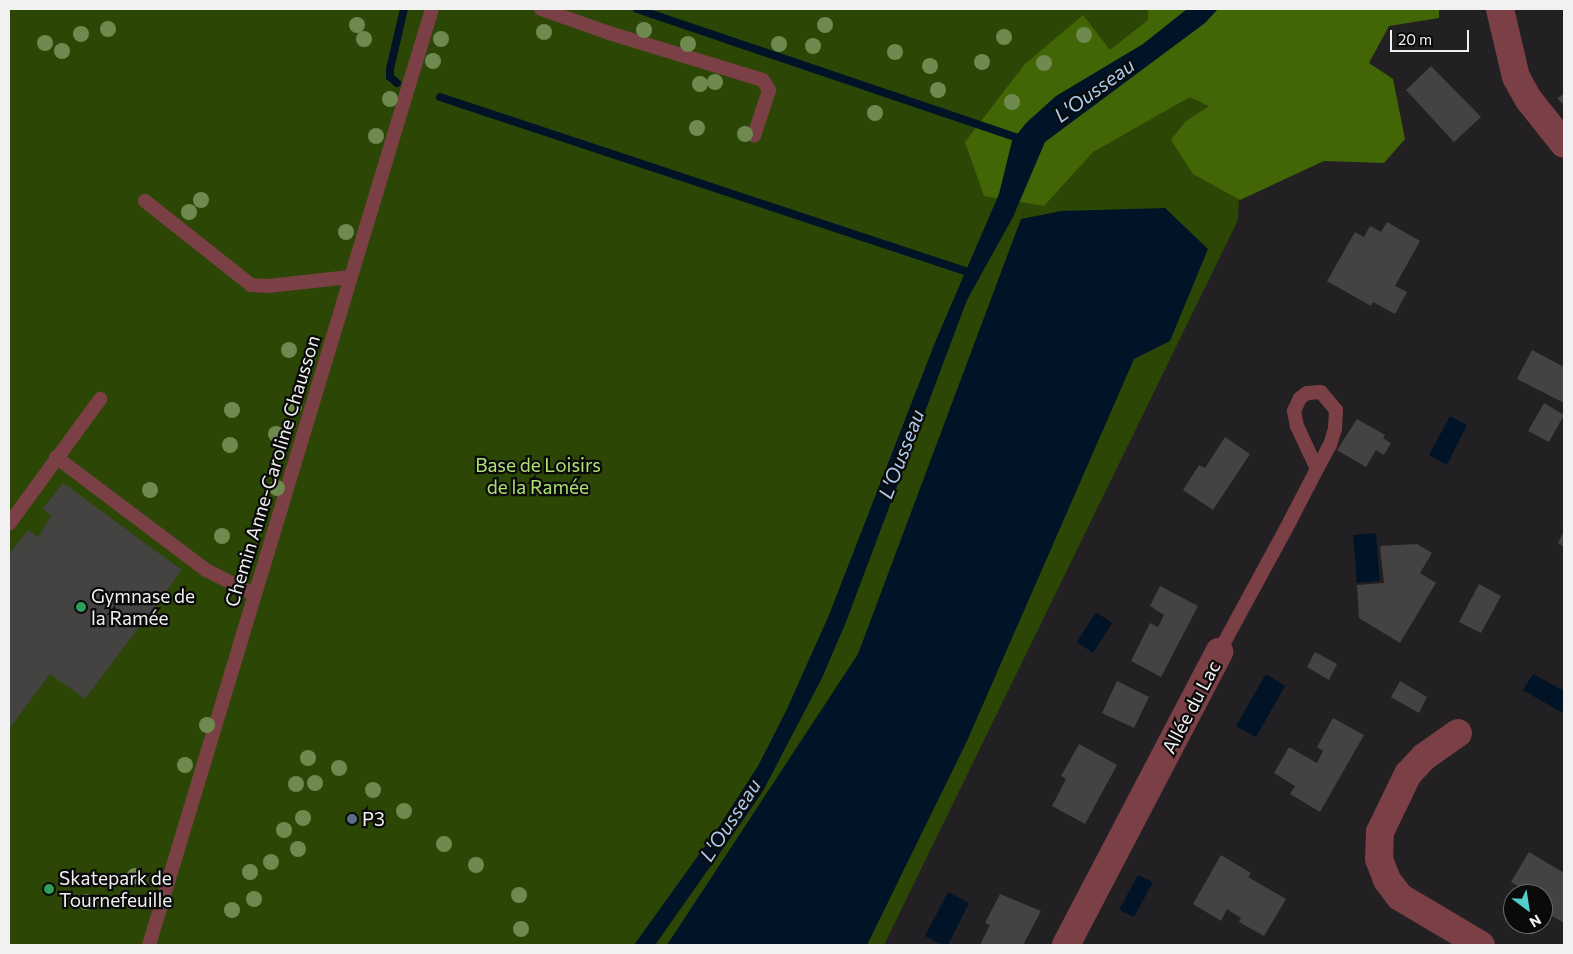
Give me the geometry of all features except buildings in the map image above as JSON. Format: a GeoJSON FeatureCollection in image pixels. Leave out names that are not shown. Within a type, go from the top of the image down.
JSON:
{"type":"FeatureCollection","features":[{"type":"Feature","properties":{"kind":"street"},"geometry":{"type":"LineString","coordinates":[[1500,9],[1516,77],[1529,100],[1564,144]]}},
{"type":"Feature","properties":{"kind":"street","name":"Allée du Lac"},"geometry":{"type":"LineString","coordinates":[[1066,945],[1219,652]]}},
{"type":"Feature","properties":{"kind":"street"},"geometry":{"type":"LineString","coordinates":[[1458,733],[1424,757],[1408,774],[1380,832],[1378,847],[1387,880],[1400,897],[1481,945]]}},
{"type":"Feature","properties":{"kind":"lane","name":"Chemin Anne-Caroline Chausson"},"geometry":{"type":"LineString","coordinates":[[149,945],[432,9]]}},
{"type":"Feature","properties":{"kind":"lane"},"geometry":{"type":"LineString","coordinates":[[541,9],[609,34],[763,80],[769,90],[754,136]]}},
{"type":"Feature","properties":{"kind":"lane"},"geometry":{"type":"LineString","coordinates":[[145,201],[251,285],[268,286],[350,278]]}},
{"type":"Feature","properties":{"kind":"lane","name":"Allée du Lac"},"geometry":{"type":"LineString","coordinates":[[1219,652],[1317,469],[1330,444],[1337,419],[1332,402],[1321,392],[1307,393],[1300,398],[1294,410],[1297,426],[1317,469]]}},
{"type":"Feature","properties":{"kind":"lane"},"geometry":{"type":"LineString","coordinates":[[9,524],[100,399]]}},
{"type":"Feature","properties":{"kind":"lane"},"geometry":{"type":"LineString","coordinates":[[56,457],[206,570],[254,594]]}},
{"type":"Feature","properties":{"kind":"green space","name":"Base de Loisirs de la Ramée"},"geometry":{"type":"Polygon","coordinates":[[[9,9],[1247,9],[1238,220],[884,945],[9,945],[9,9]]]}},
{"type":"Feature","properties":{"kind":"green space"},"geometry":{"type":"Polygon","coordinates":[[[1148,9],[1439,9],[1439,18],[1389,26],[1369,63],[1393,79],[1405,139],[1384,163],[1324,161],[1240,200],[1193,174],[1171,140],[1185,122],[1209,106],[1190,97],[1093,152],[1044,206],[984,196],[965,142],[1025,64],[1083,15],[1110,50],[1148,20],[1148,9]]]}},
{"type":"Feature","properties":{"kind":"water","name":"L'Ousseau"},"geometry":{"type":"Polygon","coordinates":[[[1187,9],[1218,9],[1205,23],[1045,142],[1013,217],[967,300],[846,622],[822,678],[763,791],[741,823],[655,945],[634,945],[718,828],[758,766],[787,709],[829,615],[936,340],[999,194],[1012,141],[1026,123],[1056,96],[1143,44],[1187,9]]]}},
{"type":"Feature","properties":{"kind":"water"},"geometry":{"type":"Polygon","coordinates":[[[1165,208],[1208,249],[1170,341],[1134,359],[967,741],[867,945],[667,945],[858,654],[1021,219],[1061,211],[1165,208]]]}},
{"type":"Feature","properties":{"kind":"water"},"geometry":{"type":"Polygon","coordinates":[[[1450,416],[1467,425],[1447,465],[1429,455],[1450,416]]]}},
{"type":"Feature","properties":{"kind":"water"},"geometry":{"type":"Polygon","coordinates":[[[1376,533],[1380,581],[1357,583],[1353,535],[1376,533]]]}},
{"type":"Feature","properties":{"kind":"water"},"geometry":{"type":"Polygon","coordinates":[[[1096,612],[1112,623],[1093,653],[1077,642],[1096,612]]]}},
{"type":"Feature","properties":{"kind":"water"},"geometry":{"type":"Polygon","coordinates":[[[1266,674],[1285,686],[1256,737],[1236,726],[1266,674]]]}},
{"type":"Feature","properties":{"kind":"water"},"geometry":{"type":"Polygon","coordinates":[[[1533,674],[1564,691],[1564,710],[1561,712],[1523,690],[1533,674]]]}},
{"type":"Feature","properties":{"kind":"water"},"geometry":{"type":"Polygon","coordinates":[[[1138,875],[1153,882],[1134,917],[1119,910],[1138,875]]]}},
{"type":"Feature","properties":{"kind":"water"},"geometry":{"type":"Polygon","coordinates":[[[948,892],[969,903],[948,945],[943,945],[925,936],[948,892]]]}},
{"type":"Feature","properties":{"kind":"waterway"},"geometry":{"type":"LineString","coordinates":[[397,83],[390,77],[390,69],[404,9]]}},
{"type":"Feature","properties":{"kind":"waterway"},"geometry":{"type":"LineString","coordinates":[[637,9],[1023,140]]}},
{"type":"Feature","properties":{"kind":"waterway"},"geometry":{"type":"LineString","coordinates":[[440,97],[974,274]]}},
{"type":"Feature","properties":{"kind":"place","name":"Gymnase de la Ramée"},"geometry":{"type":"Point","coordinates":[81,607]}},
{"type":"Feature","properties":{"kind":"place","name":"P3"},"geometry":{"type":"Point","coordinates":[352,819]}},
{"type":"Feature","properties":{"kind":"place","name":"Skatepark de Tournefeuille"},"geometry":{"type":"Point","coordinates":[49,889]}}]}
